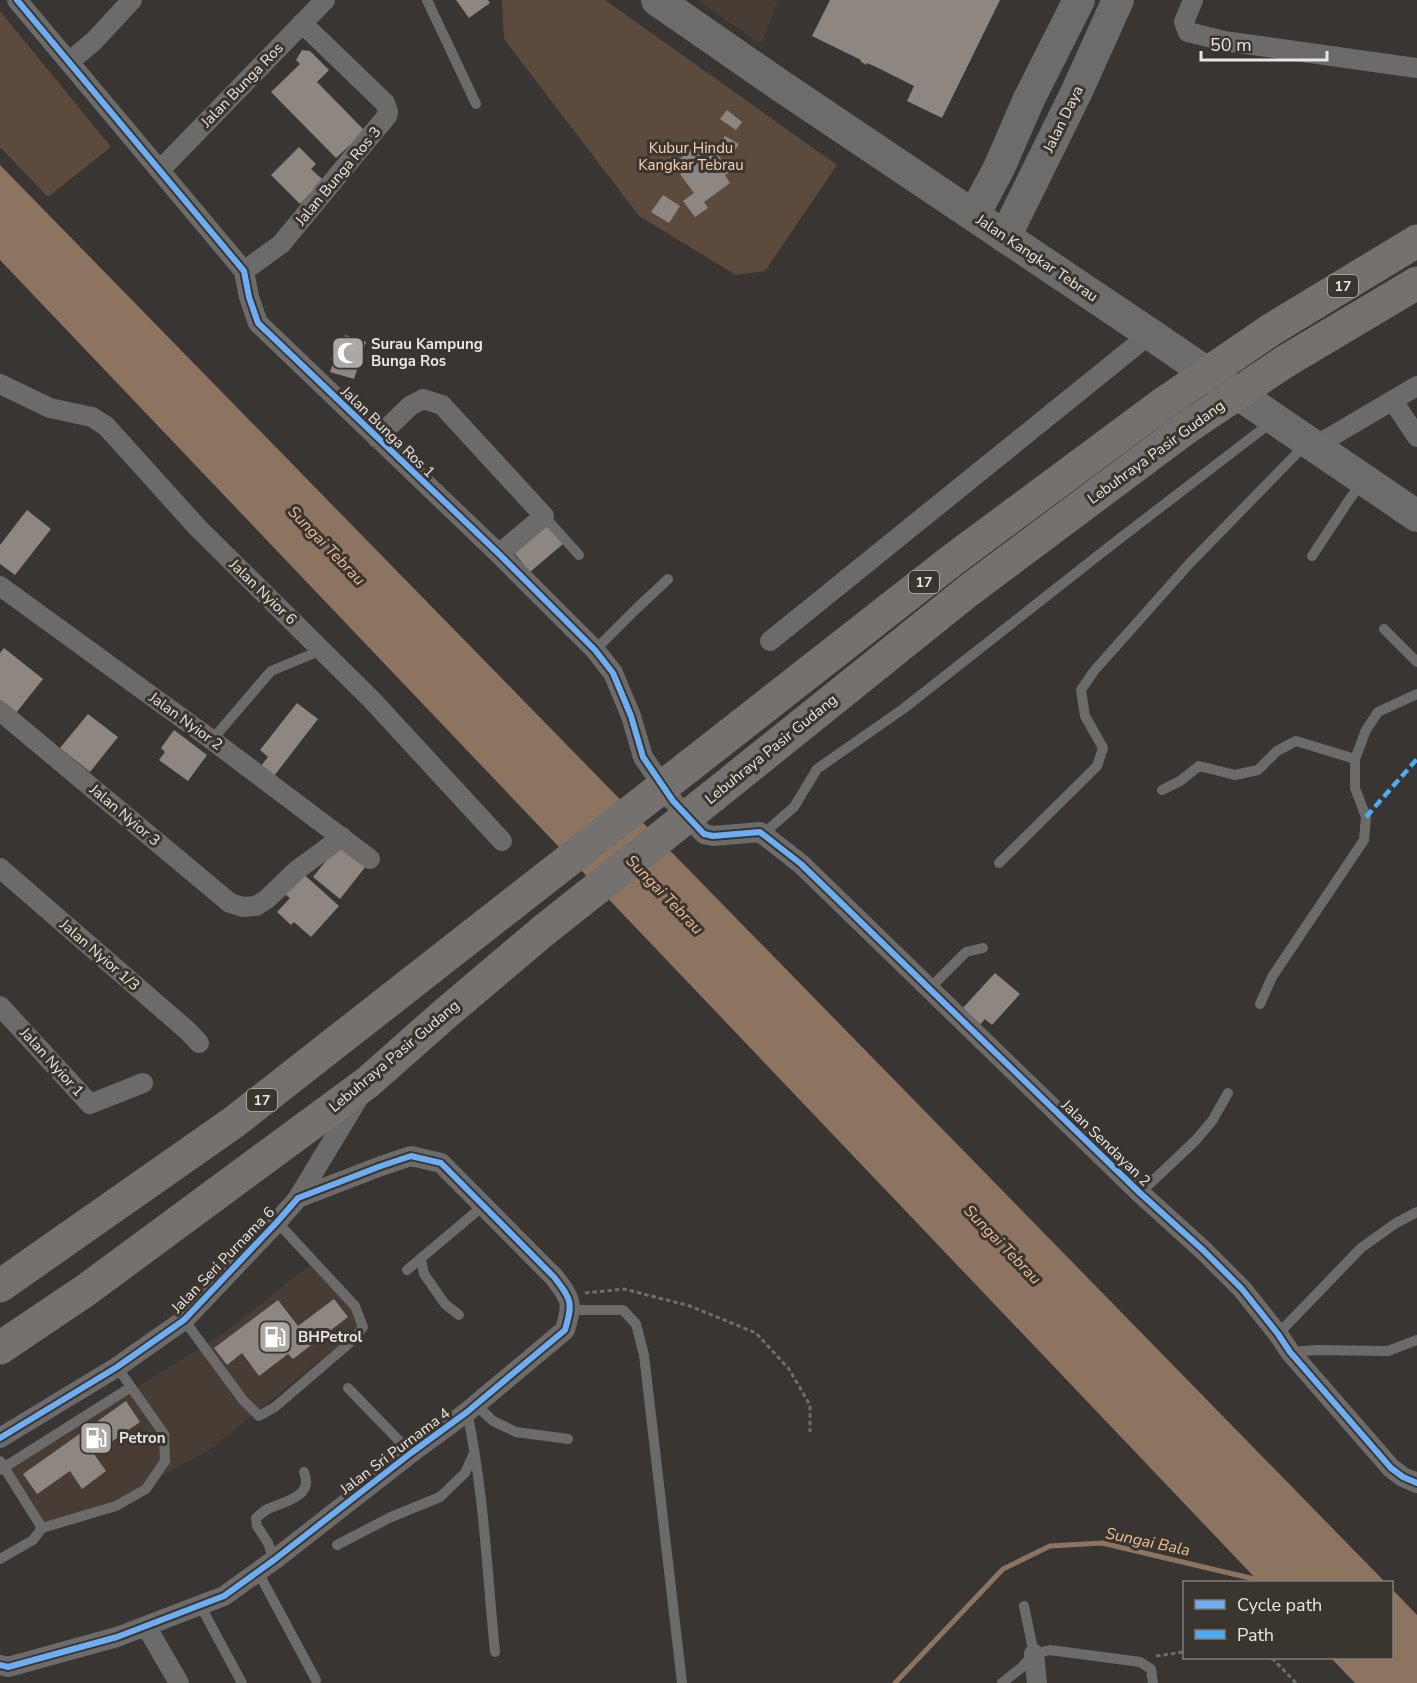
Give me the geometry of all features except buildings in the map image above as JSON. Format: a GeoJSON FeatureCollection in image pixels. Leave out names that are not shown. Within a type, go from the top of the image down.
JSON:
{"type":"FeatureCollection","features":[{"type":"Feature","properties":{"kind":"highway","name":"17"},"geometry":{"type":"LineString","coordinates":[[0,1286],[234,1122],[951,561],[1164,403],[1269,332],[1417,241]]}},
{"type":"Feature","properties":{"kind":"highway","name":"Lebuhraya Pasir Gudang"},"geometry":{"type":"LineString","coordinates":[[0,1348],[86,1290],[368,1082],[543,931],[968,591],[1186,428],[1286,360],[1417,284]]}},
{"type":"Feature","properties":{"kind":"main road","name":"Jalan Kangkar Tebrau"},"geometry":{"type":"LineString","coordinates":[[657,0],[1417,516]]}},
{"type":"Feature","properties":{"kind":"main road"},"geometry":{"type":"LineString","coordinates":[[974,215],[999,168],[1029,99],[1079,0]]}},
{"type":"Feature","properties":{"kind":"main road","name":"Jalan Daya"},"geometry":{"type":"LineString","coordinates":[[1005,237],[1076,93],[1118,0]]}},
{"type":"Feature","properties":{"kind":"main road"},"geometry":{"type":"LineString","coordinates":[[924,182],[958,187],[980,181],[999,168]]}},
{"type":"Feature","properties":{"kind":"main road"},"geometry":{"type":"LineString","coordinates":[[1029,188],[1039,238],[1046,251],[1069,280]]}},
{"type":"Feature","properties":{"kind":"street","name":"Jalan Bunga Ros 1"},"geometry":{"type":"LineString","coordinates":[[17,0],[244,271],[249,297],[258,322],[499,554],[595,650],[613,673],[631,716],[643,757],[673,801],[704,834],[713,836],[756,832],[763,834]]}},
{"type":"Feature","properties":{"kind":"street"},"geometry":{"type":"LineString","coordinates":[[69,62],[94,41],[132,0]]}},
{"type":"Feature","properties":{"kind":"street","name":"Jalan Bunga Ros"},"geometry":{"type":"LineString","coordinates":[[160,170],[325,0]]}},
{"type":"Feature","properties":{"kind":"street"},"geometry":{"type":"LineString","coordinates":[[1192,0],[1184,22],[1188,32],[1224,41],[1417,68]]}},
{"type":"Feature","properties":{"kind":"street","name":"Jalan Bunga Ros 3"},"geometry":{"type":"LineString","coordinates":[[244,271],[281,244],[387,116],[385,103],[302,23]]}},
{"type":"Feature","properties":{"kind":"street"},"geometry":{"type":"LineString","coordinates":[[770,641],[1150,334]]}},
{"type":"Feature","properties":{"kind":"street","name":"Jalan Nyior 6"},"geometry":{"type":"LineString","coordinates":[[0,384],[50,408],[92,417],[106,426],[198,528],[371,699],[502,841]]}},
{"type":"Feature","properties":{"kind":"street"},"geometry":{"type":"LineString","coordinates":[[1312,444],[1417,386]]}},
{"type":"Feature","properties":{"kind":"street"},"geometry":{"type":"LineString","coordinates":[[377,438],[416,402],[423,399],[442,405],[544,516],[499,554]]}},
{"type":"Feature","properties":{"kind":"street"},"geometry":{"type":"LineString","coordinates":[[1393,401],[1417,437]]}},
{"type":"Feature","properties":{"kind":"street","name":"Jalan Nyior 2"},"geometry":{"type":"LineString","coordinates":[[0,586],[212,740],[370,859]]}},
{"type":"Feature","properties":{"kind":"street","name":"Jalan Nyior 3"},"geometry":{"type":"LineString","coordinates":[[0,711],[230,903],[256,906],[267,899],[297,870],[342,837]]}},
{"type":"Feature","properties":{"kind":"street","name":"Jalan Sendayan 2"},"geometry":{"type":"LineString","coordinates":[[763,834],[801,864],[1140,1193],[1203,1250],[1242,1290],[1290,1352],[1391,1468],[1417,1483]]}},
{"type":"Feature","properties":{"kind":"street","name":"Jalan Nyior 1/3"},"geometry":{"type":"LineString","coordinates":[[0,868],[199,1043]]}},
{"type":"Feature","properties":{"kind":"street","name":"Jalan Nyior 1"},"geometry":{"type":"LineString","coordinates":[[0,1006],[90,1104],[143,1083]]}},
{"type":"Feature","properties":{"kind":"street"},"geometry":{"type":"LineString","coordinates":[[298,1198],[368,1082]]}},
{"type":"Feature","properties":{"kind":"street","name":"Jalan Seri Purnama 6"},"geometry":{"type":"LineString","coordinates":[[0,1438],[117,1367],[184,1320],[298,1198],[411,1155],[441,1163],[483,1206]]}},
{"type":"Feature","properties":{"kind":"street"},"geometry":{"type":"LineString","coordinates":[[483,1206],[554,1277],[570,1302]]}},
{"type":"Feature","properties":{"kind":"street","name":"Jalan Sri Purnama 4"},"geometry":{"type":"LineString","coordinates":[[0,1665],[8,1667],[117,1637],[224,1596],[471,1408],[565,1330],[570,1302]]}},
{"type":"Feature","properties":{"kind":"street"},"geometry":{"type":"LineString","coordinates":[[146,1626],[179,1683]]}},
{"type":"Feature","properties":{"kind":"street"},"geometry":{"type":"LineString","coordinates":[[1034,1654],[1037,1683]]}},
{"type":"Feature","properties":{"kind":"lane"},"geometry":{"type":"LineString","coordinates":[[427,0],[476,104]]}},
{"type":"Feature","properties":{"kind":"lane"},"geometry":{"type":"LineString","coordinates":[[763,834],[794,807],[817,769],[903,709],[1275,420]]}},
{"type":"Feature","properties":{"kind":"lane"},"geometry":{"type":"LineString","coordinates":[[999,863],[1097,766],[1102,748],[1085,716],[1081,690],[1094,671],[1190,563],[1312,444]]}},
{"type":"Feature","properties":{"kind":"lane"},"geometry":{"type":"LineString","coordinates":[[1312,556],[1364,480]]}},
{"type":"Feature","properties":{"kind":"lane"},"geometry":{"type":"LineString","coordinates":[[544,516],[579,555]]}},
{"type":"Feature","properties":{"kind":"lane"},"geometry":{"type":"LineString","coordinates":[[595,650],[668,579]]}},
{"type":"Feature","properties":{"kind":"lane"},"geometry":{"type":"LineString","coordinates":[[1384,629],[1417,662]]}},
{"type":"Feature","properties":{"kind":"lane"},"geometry":{"type":"LineString","coordinates":[[212,740],[271,671],[322,650]]}},
{"type":"Feature","properties":{"kind":"lane"},"geometry":{"type":"LineString","coordinates":[[1260,1005],[1272,977],[1364,840],[1366,817],[1355,788],[1355,759],[1366,730],[1378,712],[1417,694]]}},
{"type":"Feature","properties":{"kind":"lane"},"geometry":{"type":"LineString","coordinates":[[1162,790],[1179,782],[1199,766],[1234,775],[1258,770],[1277,751],[1296,741],[1355,759]]}},
{"type":"Feature","properties":{"kind":"lane"},"geometry":{"type":"LineString","coordinates":[[930,989],[966,952],[983,948]]}},
{"type":"Feature","properties":{"kind":"lane"},"geometry":{"type":"LineString","coordinates":[[1140,1193],[1196,1140],[1212,1121],[1228,1093]]}},
{"type":"Feature","properties":{"kind":"lane"},"geometry":{"type":"LineString","coordinates":[[407,1270],[483,1206]]}},
{"type":"Feature","properties":{"kind":"lane"},"geometry":{"type":"LineString","coordinates":[[1278,1334],[1361,1248],[1396,1223],[1417,1212]]}},
{"type":"Feature","properties":{"kind":"lane"},"geometry":{"type":"LineString","coordinates":[[184,1320],[243,1400],[259,1416],[275,1407],[353,1340],[363,1327],[355,1306],[277,1222]]}},
{"type":"Feature","properties":{"kind":"lane"},"geometry":{"type":"LineString","coordinates":[[421,1259],[424,1274],[446,1304],[459,1315]]}},
{"type":"Feature","properties":{"kind":"lane"},"geometry":{"type":"LineString","coordinates":[[570,1302],[623,1310],[636,1324],[644,1355],[682,1683]]}},
{"type":"Feature","properties":{"kind":"lane"},"geometry":{"type":"LineString","coordinates":[[1290,1352],[1388,1351],[1417,1340]]}},
{"type":"Feature","properties":{"kind":"lane"},"geometry":{"type":"LineString","coordinates":[[0,1559],[33,1540],[42,1528],[116,1506],[146,1488],[165,1461],[164,1434],[117,1367]]}},
{"type":"Feature","properties":{"kind":"lane"},"geometry":{"type":"LineString","coordinates":[[42,1528],[1,1466],[131,1387]]}},
{"type":"Feature","properties":{"kind":"lane"},"geometry":{"type":"LineString","coordinates":[[348,1388],[411,1453]]}},
{"type":"Feature","properties":{"kind":"lane"},"geometry":{"type":"LineString","coordinates":[[471,1408],[516,1432],[568,1439]]}},
{"type":"Feature","properties":{"kind":"lane"},"geometry":{"type":"LineString","coordinates":[[471,1408],[495,1652]]}},
{"type":"Feature","properties":{"kind":"lane"},"geometry":{"type":"LineString","coordinates":[[337,1545],[391,1517],[440,1497],[465,1473],[474,1452]]}},
{"type":"Feature","properties":{"kind":"lane"},"geometry":{"type":"LineString","coordinates":[[274,1560],[268,1543],[257,1526],[256,1518],[265,1510],[298,1496],[305,1489],[307,1480],[304,1472]]}},
{"type":"Feature","properties":{"kind":"lane"},"geometry":{"type":"LineString","coordinates":[[258,1572],[316,1680]]}},
{"type":"Feature","properties":{"kind":"lane"},"geometry":{"type":"LineString","coordinates":[[200,1605],[242,1683]]}},
{"type":"Feature","properties":{"kind":"lane"},"geometry":{"type":"LineString","coordinates":[[1024,1606],[1034,1654]]}},
{"type":"Feature","properties":{"kind":"lane"},"geometry":{"type":"LineString","coordinates":[[1002,1683],[1034,1654],[1050,1650],[1140,1662],[1151,1669],[1153,1683]]}},
{"type":"Feature","properties":{"kind":"path"},"geometry":{"type":"LineString","coordinates":[[570,1302],[624,1290],[690,1306],[756,1333],[789,1369],[810,1405],[810,1432]]}},
{"type":"Feature","properties":{"kind":"path"},"geometry":{"type":"LineString","coordinates":[[1140,1662],[1157,1655],[1183,1652]]}},
{"type":"Feature","properties":{"kind":"path"},"geometry":{"type":"LineString","coordinates":[[1273,1659],[1296,1683]]}},
{"type":"Feature","properties":{"kind":"shaded area"},"geometry":{"type":"Polygon","coordinates":[[[697,0],[778,0],[761,44],[697,0]]]}},
{"type":"Feature","properties":{"kind":"shaded area"},"geometry":{"type":"Polygon","coordinates":[[[310,1265],[351,1308],[358,1325],[350,1336],[211,1449],[114,1502],[44,1524],[9,1468],[225,1332],[310,1265]]]}},
{"type":"Feature","properties":{"kind":"green space","name":"Kubur Hindu Kangkar Tebrau"},"geometry":{"type":"Polygon","coordinates":[[[502,0],[605,0],[837,165],[765,271],[736,275],[639,216],[504,39],[502,0]]]}},
{"type":"Feature","properties":{"kind":"green space"},"geometry":{"type":"Polygon","coordinates":[[[0,11],[111,147],[48,197],[0,147],[0,11]]]}},
{"type":"Feature","properties":{"kind":"water","name":"Sungai Tebrau"},"geometry":{"type":"Polygon","coordinates":[[[0,165],[1384,1581],[1258,1581],[0,260],[0,165]]]}},
{"type":"Feature","properties":{"kind":"water"},"geometry":{"type":"Polygon","coordinates":[[[1393,1590],[1417,1615],[1417,1683],[1355,1683],[1332,1659],[1393,1659],[1393,1590]]]}},
{"type":"Feature","properties":{"kind":"waterway","name":"Sungai Bala"},"geometry":{"type":"LineString","coordinates":[[895,1683],[1003,1569],[1050,1546],[1102,1543],[1263,1581]]}},
{"type":"Feature","properties":{"kind":"marked path"},"geometry":{"type":"LineString","coordinates":[[1366,817],[1417,759]]}},
{"type":"Feature","properties":{"kind":"cycle path"},"geometry":{"type":"LineString","coordinates":[[17,0],[244,271],[249,297],[258,323],[499,554],[595,650],[613,673],[631,716],[643,757],[673,801],[704,834],[713,836],[760,832],[801,864],[1242,1289],[1290,1352],[1391,1468],[1417,1483]]}},
{"type":"Feature","properties":{"kind":"cycle path"},"geometry":{"type":"LineString","coordinates":[[0,1438],[117,1367],[184,1320],[298,1198],[411,1156],[441,1163],[554,1277],[568,1297],[570,1307],[565,1330],[467,1412],[224,1596],[117,1637],[8,1667],[0,1665]]}},
{"type":"Feature","properties":{"kind":"place","name":"Surau Kampung Bunga Ros"},"geometry":{"type":"Point","coordinates":[348,353]}},
{"type":"Feature","properties":{"kind":"place","name":"BHPetrol"},"geometry":{"type":"Point","coordinates":[275,1337]}},
{"type":"Feature","properties":{"kind":"place","name":"Petron"},"geometry":{"type":"Point","coordinates":[96,1438]}}]}
